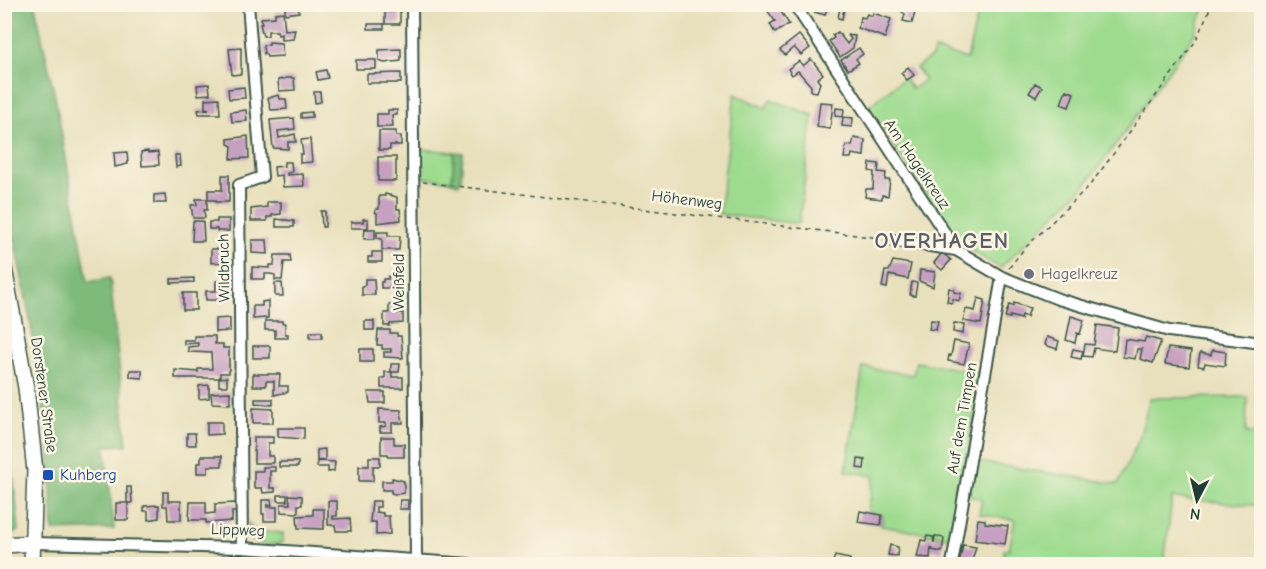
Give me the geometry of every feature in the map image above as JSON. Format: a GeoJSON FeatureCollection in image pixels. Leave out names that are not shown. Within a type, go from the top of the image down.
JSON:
{"type":"FeatureCollection","features":[{"type":"Feature","properties":{"kind":"main road","name":"Dorstener Straße"},"geometry":{"type":"LineString","coordinates":[[4,268],[26,388],[35,471],[32,564]]}},
{"type":"Feature","properties":{"kind":"main road","name":"Lippweg"},"geometry":{"type":"LineString","coordinates":[[4,545],[33,543]]}},
{"type":"Feature","properties":{"kind":"street","name":"Wildbruch"},"geometry":{"type":"LineString","coordinates":[[242,548],[238,185],[262,177],[248,4]]}},
{"type":"Feature","properties":{"kind":"street","name":"Weißfeld"},"geometry":{"type":"LineString","coordinates":[[412,4],[416,560]]}},
{"type":"Feature","properties":{"kind":"street","name":"Am Hagelkreuz"},"geometry":{"type":"LineString","coordinates":[[794,4],[956,250],[1002,277],[1058,299],[1169,331],[1262,343]]}},
{"type":"Feature","properties":{"kind":"street"},"geometry":{"type":"LineString","coordinates":[[891,240],[956,250]]}},
{"type":"Feature","properties":{"kind":"street","name":"Auf dem Timpen"},"geometry":{"type":"LineString","coordinates":[[952,564],[1002,277]]}},
{"type":"Feature","properties":{"kind":"street","name":"Lippweg"},"geometry":{"type":"LineString","coordinates":[[33,543],[242,548],[470,564]]}},
{"type":"Feature","properties":{"kind":"path"},"geometry":{"type":"LineString","coordinates":[[1002,277],[1023,250],[1090,185],[1124,141],[1194,42],[1212,4]]}},
{"type":"Feature","properties":{"kind":"path","name":"Höhenweg"},"geometry":{"type":"LineString","coordinates":[[413,181],[891,240]]}},
{"type":"Feature","properties":{"kind":"green space"},"geometry":{"type":"Polygon","coordinates":[[[4,5],[35,5],[55,97],[88,282],[110,278],[127,445],[105,446],[114,529],[53,531],[49,442],[30,319],[5,193],[4,5]]]}},
{"type":"Feature","properties":{"kind":"green space"},"geometry":{"type":"Polygon","coordinates":[[[980,5],[1205,5],[1194,35],[1087,183],[1000,268],[967,248],[946,225],[868,107],[904,78],[912,89],[925,80],[916,68],[933,56],[934,50],[967,59],[980,5]]]}},
{"type":"Feature","properties":{"kind":"green space"},"geometry":{"type":"Polygon","coordinates":[[[735,94],[766,108],[770,99],[813,115],[799,224],[719,214],[735,94]]]}},
{"type":"Feature","properties":{"kind":"green space"},"geometry":{"type":"Polygon","coordinates":[[[420,149],[454,152],[452,181],[420,177],[420,149]]]}},
{"type":"Feature","properties":{"kind":"green space"},"geometry":{"type":"Polygon","coordinates":[[[454,152],[463,153],[461,180],[458,184],[446,180],[452,180],[454,152]]]}},
{"type":"Feature","properties":{"kind":"green space"},"geometry":{"type":"Polygon","coordinates":[[[916,362],[983,373],[952,538],[881,526],[883,515],[868,512],[874,476],[846,471],[863,367],[913,375],[916,362]]]}},
{"type":"Feature","properties":{"kind":"green space"},"geometry":{"type":"Polygon","coordinates":[[[4,390],[19,529],[15,533],[5,533],[4,390]]]}},
{"type":"Feature","properties":{"kind":"green space"},"geometry":{"type":"Polygon","coordinates":[[[1247,397],[1246,433],[1261,432],[1261,506],[1172,498],[1164,564],[1018,564],[1003,562],[1004,550],[1009,550],[1015,520],[979,514],[982,499],[966,495],[973,461],[1118,484],[1139,439],[1150,398],[1247,397]]]}},
{"type":"Feature","properties":{"kind":"green space"},"geometry":{"type":"Polygon","coordinates":[[[248,523],[255,531],[283,533],[283,542],[265,544],[251,540],[248,537],[248,523]]]}},
{"type":"Feature","properties":{"kind":"building"},"geometry":{"type":"Polygon","coordinates":[[[285,4],[298,4],[299,12],[285,14],[285,4]]]}},
{"type":"Feature","properties":{"kind":"building"},"geometry":{"type":"Polygon","coordinates":[[[766,4],[776,4],[789,24],[775,33],[770,24],[775,21],[767,10],[769,9],[766,4]]]}},
{"type":"Feature","properties":{"kind":"building"},"geometry":{"type":"Polygon","coordinates":[[[817,4],[828,4],[825,15],[814,12],[817,4]]]}},
{"type":"Feature","properties":{"kind":"building"},"geometry":{"type":"Polygon","coordinates":[[[841,4],[845,4],[842,19],[838,18],[841,4]]]}},
{"type":"Feature","properties":{"kind":"building"},"geometry":{"type":"Polygon","coordinates":[[[904,4],[917,4],[912,23],[903,21],[904,4]]]}},
{"type":"Feature","properties":{"kind":"building"},"geometry":{"type":"Polygon","coordinates":[[[393,9],[400,9],[400,24],[385,24],[385,12],[393,12],[393,9]]]}},
{"type":"Feature","properties":{"kind":"building"},"geometry":{"type":"Polygon","coordinates":[[[283,12],[285,30],[295,29],[293,39],[281,40],[281,34],[278,35],[277,31],[268,31],[268,36],[263,36],[261,18],[275,17],[275,13],[283,12]]]}},
{"type":"Feature","properties":{"kind":"building"},"geometry":{"type":"Polygon","coordinates":[[[873,13],[891,19],[885,38],[858,28],[861,17],[865,18],[867,14],[872,16],[873,13]]]}},
{"type":"Feature","properties":{"kind":"building"},"geometry":{"type":"Polygon","coordinates":[[[368,24],[384,24],[384,29],[368,29],[368,24]]]}},
{"type":"Feature","properties":{"kind":"building"},"geometry":{"type":"Polygon","coordinates":[[[838,32],[847,44],[851,39],[848,35],[855,36],[853,48],[840,57],[829,41],[834,38],[832,35],[838,32]]]}},
{"type":"Feature","properties":{"kind":"building"},"geometry":{"type":"Polygon","coordinates":[[[799,35],[810,48],[801,55],[794,47],[785,55],[780,50],[799,35]]]}},
{"type":"Feature","properties":{"kind":"building"},"geometry":{"type":"Polygon","coordinates":[[[269,42],[281,43],[283,56],[267,57],[264,54],[263,45],[269,42]]]}},
{"type":"Feature","properties":{"kind":"building"},"geometry":{"type":"Polygon","coordinates":[[[241,48],[241,74],[232,75],[229,49],[241,48]]]}},
{"type":"Feature","properties":{"kind":"building"},"geometry":{"type":"Polygon","coordinates":[[[859,48],[863,54],[856,59],[859,63],[848,70],[841,60],[859,48]]]}},
{"type":"Feature","properties":{"kind":"building"},"geometry":{"type":"Polygon","coordinates":[[[401,49],[401,61],[384,63],[379,61],[379,50],[401,49]]]}},
{"type":"Feature","properties":{"kind":"building"},"geometry":{"type":"Polygon","coordinates":[[[811,59],[823,74],[817,79],[820,83],[817,92],[811,91],[811,86],[798,71],[792,75],[788,69],[799,61],[803,66],[811,59]]]}},
{"type":"Feature","properties":{"kind":"building"},"geometry":{"type":"Polygon","coordinates":[[[356,60],[376,60],[376,69],[356,69],[356,60]]]}},
{"type":"Feature","properties":{"kind":"building"},"geometry":{"type":"Polygon","coordinates":[[[908,67],[914,75],[907,80],[901,73],[908,67]]]}},
{"type":"Feature","properties":{"kind":"building"},"geometry":{"type":"Polygon","coordinates":[[[326,70],[328,78],[318,80],[316,72],[326,70]]]}},
{"type":"Feature","properties":{"kind":"building"},"geometry":{"type":"Polygon","coordinates":[[[401,73],[401,83],[367,83],[367,74],[401,73]]]}},
{"type":"Feature","properties":{"kind":"building"},"geometry":{"type":"Polygon","coordinates":[[[294,78],[295,90],[279,91],[278,80],[294,78]]]}},
{"type":"Feature","properties":{"kind":"building"},"geometry":{"type":"Polygon","coordinates":[[[1035,83],[1042,87],[1036,97],[1029,93],[1035,83]]]}},
{"type":"Feature","properties":{"kind":"building"},"geometry":{"type":"Polygon","coordinates":[[[209,84],[210,94],[198,95],[197,85],[209,84]]]}},
{"type":"Feature","properties":{"kind":"building"},"geometry":{"type":"Polygon","coordinates":[[[244,87],[245,98],[229,99],[228,89],[244,87]]]}},
{"type":"Feature","properties":{"kind":"building"},"geometry":{"type":"Polygon","coordinates":[[[1066,90],[1074,93],[1069,107],[1061,104],[1066,90]]]}},
{"type":"Feature","properties":{"kind":"building"},"geometry":{"type":"Polygon","coordinates":[[[314,92],[320,92],[321,102],[315,103],[314,92]]]}},
{"type":"Feature","properties":{"kind":"building"},"geometry":{"type":"Polygon","coordinates":[[[279,95],[280,99],[286,99],[287,109],[271,110],[268,98],[279,95]]]}},
{"type":"Feature","properties":{"kind":"building"},"geometry":{"type":"Polygon","coordinates":[[[219,98],[220,114],[199,114],[198,110],[209,109],[205,108],[205,99],[219,98]]]}},
{"type":"Feature","properties":{"kind":"building"},"geometry":{"type":"Polygon","coordinates":[[[820,102],[833,103],[830,129],[817,127],[820,102]]]}},
{"type":"Feature","properties":{"kind":"building"},"geometry":{"type":"Polygon","coordinates":[[[836,108],[844,109],[843,117],[835,116],[836,108]]]}},
{"type":"Feature","properties":{"kind":"building"},"geometry":{"type":"Polygon","coordinates":[[[246,110],[247,121],[232,122],[231,112],[246,110]]]}},
{"type":"Feature","properties":{"kind":"building"},"geometry":{"type":"Polygon","coordinates":[[[388,110],[397,110],[397,115],[392,115],[393,127],[377,127],[377,114],[388,114],[388,110]]]}},
{"type":"Feature","properties":{"kind":"building"},"geometry":{"type":"Polygon","coordinates":[[[312,112],[312,117],[301,118],[301,113],[312,112]]]}},
{"type":"Feature","properties":{"kind":"building"},"geometry":{"type":"Polygon","coordinates":[[[843,117],[853,118],[852,127],[842,126],[843,117]]]}},
{"type":"Feature","properties":{"kind":"building"},"geometry":{"type":"Polygon","coordinates":[[[294,118],[295,129],[278,131],[279,138],[295,134],[296,142],[288,142],[288,149],[273,148],[270,120],[294,118]]]}},
{"type":"Feature","properties":{"kind":"building"},"geometry":{"type":"Polygon","coordinates":[[[379,131],[396,131],[396,136],[401,136],[401,145],[390,145],[390,150],[379,150],[379,131]]]}},
{"type":"Feature","properties":{"kind":"building"},"geometry":{"type":"Polygon","coordinates":[[[248,136],[249,158],[231,159],[232,146],[228,144],[228,139],[248,136]]]}},
{"type":"Feature","properties":{"kind":"building"},"geometry":{"type":"Polygon","coordinates":[[[854,138],[865,140],[864,156],[852,154],[851,158],[844,158],[846,145],[852,146],[854,138]]]}},
{"type":"Feature","properties":{"kind":"building"},"geometry":{"type":"Polygon","coordinates":[[[310,139],[312,162],[300,163],[300,154],[303,154],[301,140],[310,139]]]}},
{"type":"Feature","properties":{"kind":"building"},"geometry":{"type":"Polygon","coordinates":[[[148,151],[148,153],[158,152],[159,165],[142,166],[141,152],[148,151]]]}},
{"type":"Feature","properties":{"kind":"building"},"geometry":{"type":"Polygon","coordinates":[[[127,152],[128,164],[115,167],[114,153],[127,152]]]}},
{"type":"Feature","properties":{"kind":"building"},"geometry":{"type":"Polygon","coordinates":[[[175,155],[180,155],[181,166],[176,167],[175,155]]]}},
{"type":"Feature","properties":{"kind":"building"},"geometry":{"type":"Polygon","coordinates":[[[378,157],[396,157],[396,181],[378,181],[378,157]]]}},
{"type":"Feature","properties":{"kind":"building"},"geometry":{"type":"Polygon","coordinates":[[[284,162],[291,162],[292,172],[287,175],[303,174],[304,186],[283,187],[282,175],[275,176],[274,167],[284,166],[284,162]]]}},
{"type":"Feature","properties":{"kind":"building"},"geometry":{"type":"Polygon","coordinates":[[[870,163],[879,164],[878,172],[886,173],[885,180],[890,180],[888,196],[882,195],[882,199],[865,197],[866,189],[873,189],[874,172],[869,171],[870,163]]]}},
{"type":"Feature","properties":{"kind":"building"},"geometry":{"type":"Polygon","coordinates":[[[222,175],[229,175],[229,202],[208,200],[208,190],[222,190],[222,175]]]}},
{"type":"Feature","properties":{"kind":"building"},"geometry":{"type":"Polygon","coordinates":[[[165,194],[166,203],[154,203],[154,195],[165,194]]]}},
{"type":"Feature","properties":{"kind":"building"},"geometry":{"type":"Polygon","coordinates":[[[385,194],[397,197],[397,209],[400,209],[401,220],[377,223],[375,212],[379,209],[379,196],[385,196],[385,194]]]}},
{"type":"Feature","properties":{"kind":"building"},"geometry":{"type":"Polygon","coordinates":[[[196,199],[207,199],[207,210],[204,210],[205,218],[193,218],[191,205],[197,205],[196,199]]]}},
{"type":"Feature","properties":{"kind":"building"},"geometry":{"type":"Polygon","coordinates":[[[267,202],[281,202],[281,214],[267,217],[267,221],[251,221],[251,209],[267,207],[267,202]]]}},
{"type":"Feature","properties":{"kind":"building"},"geometry":{"type":"Polygon","coordinates":[[[321,211],[325,211],[325,227],[322,227],[321,211]]]}},
{"type":"Feature","properties":{"kind":"building"},"geometry":{"type":"Polygon","coordinates":[[[217,219],[229,219],[229,231],[209,229],[209,222],[217,222],[217,219]]]}},
{"type":"Feature","properties":{"kind":"building"},"geometry":{"type":"Polygon","coordinates":[[[276,219],[294,221],[294,227],[276,227],[276,219]]]}},
{"type":"Feature","properties":{"kind":"building"},"geometry":{"type":"Polygon","coordinates":[[[363,219],[368,219],[368,228],[351,228],[351,222],[363,222],[363,219]]]}},
{"type":"Feature","properties":{"kind":"building"},"geometry":{"type":"Polygon","coordinates":[[[193,221],[203,221],[204,241],[192,241],[193,221]]]}},
{"type":"Feature","properties":{"kind":"building"},"geometry":{"type":"Polygon","coordinates":[[[365,229],[375,229],[375,239],[364,239],[365,229]]]}},
{"type":"Feature","properties":{"kind":"building"},"geometry":{"type":"Polygon","coordinates":[[[377,232],[388,232],[388,236],[400,236],[399,250],[382,250],[382,239],[377,238],[377,232]]]}},
{"type":"Feature","properties":{"kind":"building"},"geometry":{"type":"Polygon","coordinates":[[[252,240],[267,240],[268,254],[252,253],[252,240]]]}},
{"type":"Feature","properties":{"kind":"building"},"geometry":{"type":"Polygon","coordinates":[[[211,249],[226,249],[226,262],[211,263],[211,249]]]}},
{"type":"Feature","properties":{"kind":"building"},"geometry":{"type":"Polygon","coordinates":[[[372,252],[382,252],[382,262],[368,262],[368,257],[372,257],[372,252]]]}},
{"type":"Feature","properties":{"kind":"building"},"geometry":{"type":"Polygon","coordinates":[[[942,253],[951,260],[942,270],[934,263],[942,253]]]}},
{"type":"Feature","properties":{"kind":"building"},"geometry":{"type":"Polygon","coordinates":[[[275,255],[290,255],[291,262],[284,262],[282,280],[275,280],[275,275],[271,274],[265,274],[265,279],[252,279],[252,267],[270,268],[270,265],[274,265],[275,255]]]}},
{"type":"Feature","properties":{"kind":"building"},"geometry":{"type":"Polygon","coordinates":[[[893,261],[911,264],[908,279],[889,275],[887,288],[882,287],[885,271],[889,271],[893,261]]]}},
{"type":"Feature","properties":{"kind":"building"},"geometry":{"type":"Polygon","coordinates":[[[920,270],[935,272],[933,287],[919,281],[920,270]]]}},
{"type":"Feature","properties":{"kind":"building"},"geometry":{"type":"Polygon","coordinates":[[[388,276],[401,276],[402,288],[381,288],[381,282],[383,279],[388,279],[388,276]]]}},
{"type":"Feature","properties":{"kind":"building"},"geometry":{"type":"Polygon","coordinates":[[[194,278],[194,282],[171,283],[171,279],[194,278]]]}},
{"type":"Feature","properties":{"kind":"building"},"geometry":{"type":"Polygon","coordinates":[[[365,279],[374,279],[375,295],[362,295],[365,279]]]}},
{"type":"Feature","properties":{"kind":"building"},"geometry":{"type":"Polygon","coordinates":[[[216,281],[230,281],[230,300],[206,300],[206,291],[216,291],[216,281]]]}},
{"type":"Feature","properties":{"kind":"building"},"geometry":{"type":"Polygon","coordinates":[[[912,282],[917,283],[915,296],[910,295],[912,282]]]}},
{"type":"Feature","properties":{"kind":"building"},"geometry":{"type":"Polygon","coordinates":[[[275,283],[282,283],[283,296],[275,296],[275,283]]]}},
{"type":"Feature","properties":{"kind":"building"},"geometry":{"type":"Polygon","coordinates":[[[949,288],[961,293],[959,301],[953,299],[952,303],[947,302],[949,288]]]}},
{"type":"Feature","properties":{"kind":"building"},"geometry":{"type":"Polygon","coordinates":[[[183,293],[196,293],[196,310],[183,310],[183,293]]]}},
{"type":"Feature","properties":{"kind":"building"},"geometry":{"type":"Polygon","coordinates":[[[978,298],[985,300],[981,324],[963,321],[966,309],[975,311],[978,298]]]}},
{"type":"Feature","properties":{"kind":"building"},"geometry":{"type":"Polygon","coordinates":[[[268,301],[268,318],[253,319],[253,306],[262,306],[262,302],[268,301]]]}},
{"type":"Feature","properties":{"kind":"building"},"geometry":{"type":"Polygon","coordinates":[[[1014,303],[1030,308],[1027,317],[1022,315],[1021,319],[1005,317],[1009,305],[1013,306],[1014,303]]]}},
{"type":"Feature","properties":{"kind":"building"},"geometry":{"type":"Polygon","coordinates":[[[389,305],[397,305],[397,313],[403,313],[403,323],[384,326],[384,313],[389,313],[389,305]]]}},
{"type":"Feature","properties":{"kind":"building"},"geometry":{"type":"Polygon","coordinates":[[[1071,316],[1084,320],[1075,343],[1066,340],[1071,316]]]}},
{"type":"Feature","properties":{"kind":"building"},"geometry":{"type":"Polygon","coordinates":[[[230,318],[230,331],[215,332],[215,319],[230,318]]]}},
{"type":"Feature","properties":{"kind":"building"},"geometry":{"type":"Polygon","coordinates":[[[931,320],[938,321],[936,330],[929,329],[931,320]]]}},
{"type":"Feature","properties":{"kind":"building"},"geometry":{"type":"Polygon","coordinates":[[[265,321],[285,323],[285,334],[288,334],[288,338],[275,338],[275,330],[265,330],[265,321]]]}},
{"type":"Feature","properties":{"kind":"building"},"geometry":{"type":"Polygon","coordinates":[[[365,321],[374,321],[374,330],[365,330],[365,321]]]}},
{"type":"Feature","properties":{"kind":"building"},"geometry":{"type":"Polygon","coordinates":[[[954,323],[964,324],[963,334],[953,332],[954,323]]]}},
{"type":"Feature","properties":{"kind":"building"},"geometry":{"type":"Polygon","coordinates":[[[1097,325],[1118,328],[1115,351],[1094,348],[1092,357],[1083,356],[1085,344],[1094,345],[1097,325]]]}},
{"type":"Feature","properties":{"kind":"building"},"geometry":{"type":"Polygon","coordinates":[[[378,330],[390,330],[390,333],[397,333],[397,336],[401,336],[403,358],[384,357],[384,352],[391,352],[391,349],[382,349],[382,345],[377,345],[378,330]]]}},
{"type":"Feature","properties":{"kind":"building"},"geometry":{"type":"Polygon","coordinates":[[[310,332],[322,332],[322,338],[310,338],[310,332]]]}},
{"type":"Feature","properties":{"kind":"building"},"geometry":{"type":"Polygon","coordinates":[[[194,336],[215,336],[215,344],[223,344],[223,348],[229,348],[229,373],[220,373],[220,378],[227,377],[227,386],[219,386],[219,378],[175,378],[175,370],[198,372],[198,369],[212,369],[211,353],[188,351],[188,347],[198,346],[198,343],[184,344],[184,340],[194,340],[194,336]]]}},
{"type":"Feature","properties":{"kind":"building"},"geometry":{"type":"Polygon","coordinates":[[[1047,337],[1059,341],[1057,349],[1045,345],[1047,337]]]}},
{"type":"Feature","properties":{"kind":"building"},"geometry":{"type":"Polygon","coordinates":[[[1146,337],[1161,341],[1153,363],[1140,359],[1142,349],[1137,349],[1135,359],[1123,357],[1125,339],[1144,342],[1146,337]]]}},
{"type":"Feature","properties":{"kind":"building"},"geometry":{"type":"Polygon","coordinates":[[[954,341],[969,344],[964,364],[948,361],[954,341]]]}},
{"type":"Feature","properties":{"kind":"building"},"geometry":{"type":"Polygon","coordinates":[[[253,346],[270,346],[270,358],[253,358],[253,346]]]}},
{"type":"Feature","properties":{"kind":"building"},"geometry":{"type":"Polygon","coordinates":[[[1168,348],[1191,351],[1189,367],[1165,364],[1168,348]]]}},
{"type":"Feature","properties":{"kind":"building"},"geometry":{"type":"Polygon","coordinates":[[[360,349],[373,349],[373,362],[360,362],[360,349]]]}},
{"type":"Feature","properties":{"kind":"building"},"geometry":{"type":"Polygon","coordinates":[[[1073,349],[1083,351],[1081,359],[1071,357],[1073,349]]]}},
{"type":"Feature","properties":{"kind":"building"},"geometry":{"type":"Polygon","coordinates":[[[1212,350],[1226,352],[1225,366],[1205,363],[1204,367],[1198,366],[1200,353],[1211,355],[1212,350]]]}},
{"type":"Feature","properties":{"kind":"building"},"geometry":{"type":"Polygon","coordinates":[[[391,364],[400,364],[399,372],[391,372],[391,364]]]}},
{"type":"Feature","properties":{"kind":"building"},"geometry":{"type":"Polygon","coordinates":[[[130,370],[142,370],[142,378],[130,377],[130,370]]]}},
{"type":"Feature","properties":{"kind":"building"},"geometry":{"type":"Polygon","coordinates":[[[385,372],[392,372],[392,377],[403,377],[403,388],[381,388],[381,378],[385,378],[385,372]]]}},
{"type":"Feature","properties":{"kind":"building"},"geometry":{"type":"Polygon","coordinates":[[[253,374],[280,374],[279,386],[288,386],[288,392],[274,395],[274,381],[266,381],[266,386],[253,386],[253,374]]]}},
{"type":"Feature","properties":{"kind":"building"},"geometry":{"type":"Polygon","coordinates":[[[209,385],[209,398],[199,399],[199,386],[209,385]]]}},
{"type":"Feature","properties":{"kind":"building"},"geometry":{"type":"Polygon","coordinates":[[[230,392],[230,404],[212,403],[211,393],[230,392]]]}},
{"type":"Feature","properties":{"kind":"building"},"geometry":{"type":"Polygon","coordinates":[[[368,392],[385,392],[385,403],[370,403],[368,392]]]}},
{"type":"Feature","properties":{"kind":"building"},"geometry":{"type":"Polygon","coordinates":[[[255,399],[273,399],[273,405],[255,403],[255,399]]]}},
{"type":"Feature","properties":{"kind":"building"},"geometry":{"type":"Polygon","coordinates":[[[253,408],[273,409],[273,423],[253,423],[253,408]]]}},
{"type":"Feature","properties":{"kind":"building"},"geometry":{"type":"Polygon","coordinates":[[[379,409],[401,410],[403,423],[392,423],[392,432],[380,432],[380,427],[386,426],[386,423],[379,423],[379,409]]]}},
{"type":"Feature","properties":{"kind":"building"},"geometry":{"type":"Polygon","coordinates":[[[207,422],[222,422],[222,434],[207,435],[207,422]]]}},
{"type":"Feature","properties":{"kind":"building"},"geometry":{"type":"Polygon","coordinates":[[[278,428],[304,428],[304,439],[278,437],[278,428]]]}},
{"type":"Feature","properties":{"kind":"building"},"geometry":{"type":"Polygon","coordinates":[[[187,433],[195,433],[196,445],[187,445],[187,433]]]}},
{"type":"Feature","properties":{"kind":"building"},"geometry":{"type":"Polygon","coordinates":[[[254,437],[273,437],[273,443],[268,443],[268,456],[273,456],[273,463],[254,463],[254,437]]]}},
{"type":"Feature","properties":{"kind":"building"},"geometry":{"type":"Polygon","coordinates":[[[381,437],[394,437],[394,444],[404,444],[404,457],[388,457],[388,454],[381,454],[381,437]]]}},
{"type":"Feature","properties":{"kind":"building"},"geometry":{"type":"Polygon","coordinates":[[[325,449],[325,460],[317,461],[317,450],[325,449]]]}},
{"type":"Feature","properties":{"kind":"building"},"geometry":{"type":"Polygon","coordinates":[[[201,456],[222,456],[222,466],[208,466],[208,473],[197,473],[197,463],[201,463],[201,456]]]}},
{"type":"Feature","properties":{"kind":"building"},"geometry":{"type":"Polygon","coordinates":[[[369,457],[380,457],[380,466],[373,466],[373,481],[359,481],[359,466],[369,466],[369,457]]]}},
{"type":"Feature","properties":{"kind":"building"},"geometry":{"type":"Polygon","coordinates":[[[858,459],[865,460],[864,469],[857,468],[858,459]]]}},
{"type":"Feature","properties":{"kind":"building"},"geometry":{"type":"Polygon","coordinates":[[[317,461],[335,462],[334,471],[328,472],[328,467],[317,467],[317,461]]]}},
{"type":"Feature","properties":{"kind":"building"},"geometry":{"type":"Polygon","coordinates":[[[279,462],[298,462],[298,467],[279,467],[279,462]]]}},
{"type":"Feature","properties":{"kind":"building"},"geometry":{"type":"Polygon","coordinates":[[[263,467],[275,467],[275,471],[270,471],[270,488],[275,488],[275,492],[263,493],[262,488],[254,488],[254,471],[263,471],[263,467]]]}},
{"type":"Feature","properties":{"kind":"building"},"geometry":{"type":"Polygon","coordinates":[[[392,478],[404,481],[404,493],[395,494],[391,493],[391,490],[382,490],[382,481],[392,481],[392,478]]]}},
{"type":"Feature","properties":{"kind":"building"},"geometry":{"type":"Polygon","coordinates":[[[127,487],[131,487],[132,503],[128,503],[128,520],[116,520],[116,503],[127,503],[127,487]]]}},
{"type":"Feature","properties":{"kind":"building"},"geometry":{"type":"Polygon","coordinates":[[[163,492],[168,492],[168,501],[181,501],[181,520],[168,520],[167,506],[163,506],[163,492]]]}},
{"type":"Feature","properties":{"kind":"building"},"geometry":{"type":"Polygon","coordinates":[[[278,495],[287,495],[287,501],[278,501],[278,495]]]}},
{"type":"Feature","properties":{"kind":"building"},"geometry":{"type":"Polygon","coordinates":[[[289,495],[302,496],[302,505],[298,505],[298,513],[281,512],[281,504],[290,504],[289,495]]]}},
{"type":"Feature","properties":{"kind":"building"},"geometry":{"type":"Polygon","coordinates":[[[262,500],[271,500],[272,505],[267,505],[267,507],[277,507],[277,521],[264,521],[262,500]]]}},
{"type":"Feature","properties":{"kind":"building"},"geometry":{"type":"Polygon","coordinates":[[[400,500],[408,500],[408,509],[399,509],[400,500]]]}},
{"type":"Feature","properties":{"kind":"building"},"geometry":{"type":"Polygon","coordinates":[[[328,501],[337,501],[337,516],[333,516],[333,519],[350,518],[351,531],[336,531],[335,525],[328,525],[328,501]]]}},
{"type":"Feature","properties":{"kind":"building"},"geometry":{"type":"Polygon","coordinates":[[[372,501],[380,501],[380,507],[376,507],[376,512],[389,516],[390,534],[376,535],[376,522],[370,522],[372,501]]]}},
{"type":"Feature","properties":{"kind":"building"},"geometry":{"type":"Polygon","coordinates":[[[190,502],[206,502],[206,514],[215,513],[215,504],[236,503],[236,512],[232,512],[232,521],[206,523],[206,520],[189,520],[190,502]]]}},
{"type":"Feature","properties":{"kind":"building"},"geometry":{"type":"Polygon","coordinates":[[[159,505],[159,518],[148,520],[148,511],[144,511],[144,506],[159,505]]]}},
{"type":"Feature","properties":{"kind":"building"},"geometry":{"type":"Polygon","coordinates":[[[313,509],[324,509],[324,529],[298,528],[297,516],[313,515],[313,509]]]}},
{"type":"Feature","properties":{"kind":"building"},"geometry":{"type":"Polygon","coordinates":[[[860,511],[882,515],[881,525],[858,522],[860,511]]]}},
{"type":"Feature","properties":{"kind":"building"},"geometry":{"type":"Polygon","coordinates":[[[978,519],[985,520],[985,523],[1008,526],[1005,544],[975,540],[978,519]]]}},
{"type":"Feature","properties":{"kind":"building"},"geometry":{"type":"Polygon","coordinates":[[[927,536],[933,537],[934,543],[935,536],[944,538],[942,552],[932,550],[931,547],[930,558],[917,557],[921,540],[926,541],[927,536]]]}},
{"type":"Feature","properties":{"kind":"building"},"geometry":{"type":"Polygon","coordinates":[[[890,545],[898,547],[897,556],[888,555],[890,545]]]}},
{"type":"Feature","properties":{"kind":"building"},"geometry":{"type":"Polygon","coordinates":[[[963,545],[976,547],[971,564],[959,564],[963,545]]]}},
{"type":"Feature","properties":{"kind":"building"},"geometry":{"type":"Polygon","coordinates":[[[835,556],[850,559],[850,564],[832,564],[835,556]]]}},
{"type":"Feature","properties":{"kind":"place","name":"Hagelkreuz"},"geometry":{"type":"Point","coordinates":[1029,274]}},
{"type":"Feature","properties":{"kind":"place","name":"Kuhberg"},"geometry":{"type":"Point","coordinates":[48,475]}},
{"type":"Feature","properties":{"kind":"district","name":"OVERHAGEN"},"geometry":{"type":"Point","coordinates":[942,241]}}]}
